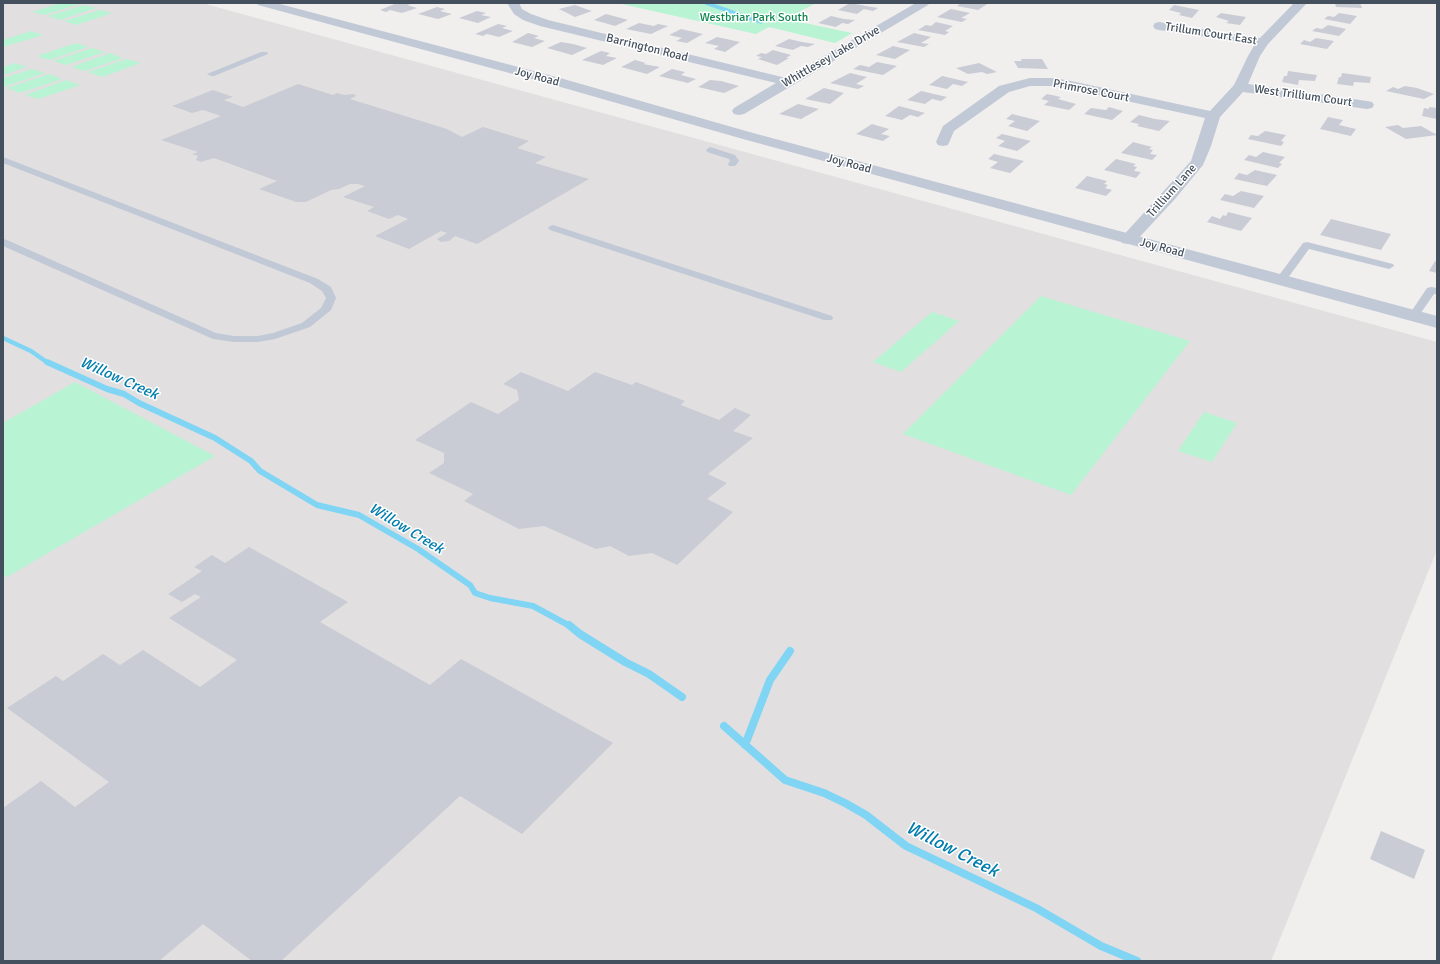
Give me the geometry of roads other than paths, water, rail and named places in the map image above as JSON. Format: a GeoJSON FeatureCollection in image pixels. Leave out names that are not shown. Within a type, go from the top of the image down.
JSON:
{"type":"FeatureCollection","features":[{"type":"Feature","properties":{"kind":"street","name":"Joy Road"},"geometry":{"type":"LineString","coordinates":[[262,3],[510,69],[737,133],[1437,322]]}},
{"type":"Feature","properties":{"kind":"street","name":"Barrington Road"},"geometry":{"type":"LineString","coordinates":[[513,3],[518,11],[527,17],[544,23],[787,82]]}},
{"type":"Feature","properties":{"kind":"street","name":"Whittlesey Lake Drive"},"geometry":{"type":"LineString","coordinates":[[738,111],[924,3]]}},
{"type":"Feature","properties":{"kind":"street","name":"Trillium Lane"},"geometry":{"type":"LineString","coordinates":[[1128,238],[1169,196],[1198,162],[1213,116],[1240,87],[1254,56],[1263,42],[1301,3]]}},
{"type":"Feature","properties":{"kind":"street","name":"Trillum Court East"},"geometry":{"type":"LineString","coordinates":[[1159,26],[1263,42]]}},
{"type":"Feature","properties":{"kind":"street","name":"Primrose Court"},"geometry":{"type":"LineString","coordinates":[[943,142],[948,129],[1004,89],[1030,82],[1067,84],[1213,116]]}},
{"type":"Feature","properties":{"kind":"street","name":"West Trillium Court"},"geometry":{"type":"LineString","coordinates":[[1240,87],[1366,105]]}},
{"type":"Feature","properties":{"kind":"lane"},"geometry":{"type":"LineString","coordinates":[[211,74],[264,54]]}},
{"type":"Feature","properties":{"kind":"lane"},"geometry":{"type":"LineString","coordinates":[[710,150],[732,157],[735,160],[732,164]]}},
{"type":"Feature","properties":{"kind":"lane"},"geometry":{"type":"LineString","coordinates":[[3,160],[314,281],[327,289],[331,298],[326,310],[314,320],[299,328],[275,336],[258,339],[234,339],[213,336],[3,242]]}},
{"type":"Feature","properties":{"kind":"lane"},"geometry":{"type":"LineString","coordinates":[[552,228],[828,318]]}},
{"type":"Feature","properties":{"kind":"lane"},"geometry":{"type":"LineString","coordinates":[[1281,280],[1307,245],[1389,266]]}},
{"type":"Feature","properties":{"kind":"lane"},"geometry":{"type":"LineString","coordinates":[[1414,315],[1431,290],[1437,291]]}},
{"type":"Feature","properties":{"kind":"waterway"},"geometry":{"type":"LineString","coordinates":[[706,3],[761,22]]}},
{"type":"Feature","properties":{"kind":"waterway","name":"Willow Creek"},"geometry":{"type":"LineString","coordinates":[[3,338],[31,351],[48,363]]}},
{"type":"Feature","properties":{"kind":"waterway","name":"Willow Creek"},"geometry":{"type":"LineString","coordinates":[[47,362],[107,389],[124,394],[139,403],[215,438],[251,461],[260,471],[317,505],[359,515],[418,549],[470,585],[475,593],[490,598],[533,606],[570,626]]}},
{"type":"Feature","properties":{"kind":"waterway","name":"Willow Creek"},"geometry":{"type":"LineString","coordinates":[[569,625],[580,634],[625,662],[649,674],[682,697]]}},
{"type":"Feature","properties":{"kind":"waterway"},"geometry":{"type":"LineString","coordinates":[[745,745],[770,680],[790,651]]}},
{"type":"Feature","properties":{"kind":"waterway","name":"Willow Creek"},"geometry":{"type":"LineString","coordinates":[[724,726],[745,745]]}},
{"type":"Feature","properties":{"kind":"waterway","name":"Willow Creek"},"geometry":{"type":"LineString","coordinates":[[745,745],[785,780],[824,793],[845,803],[866,815],[906,846],[1036,908],[1101,946],[1137,961]]}},
{"type":"Feature","properties":{"kind":"park label","name":"Westbriar Park South"},"geometry":{"type":"Point","coordinates":[754,18]}}]}
